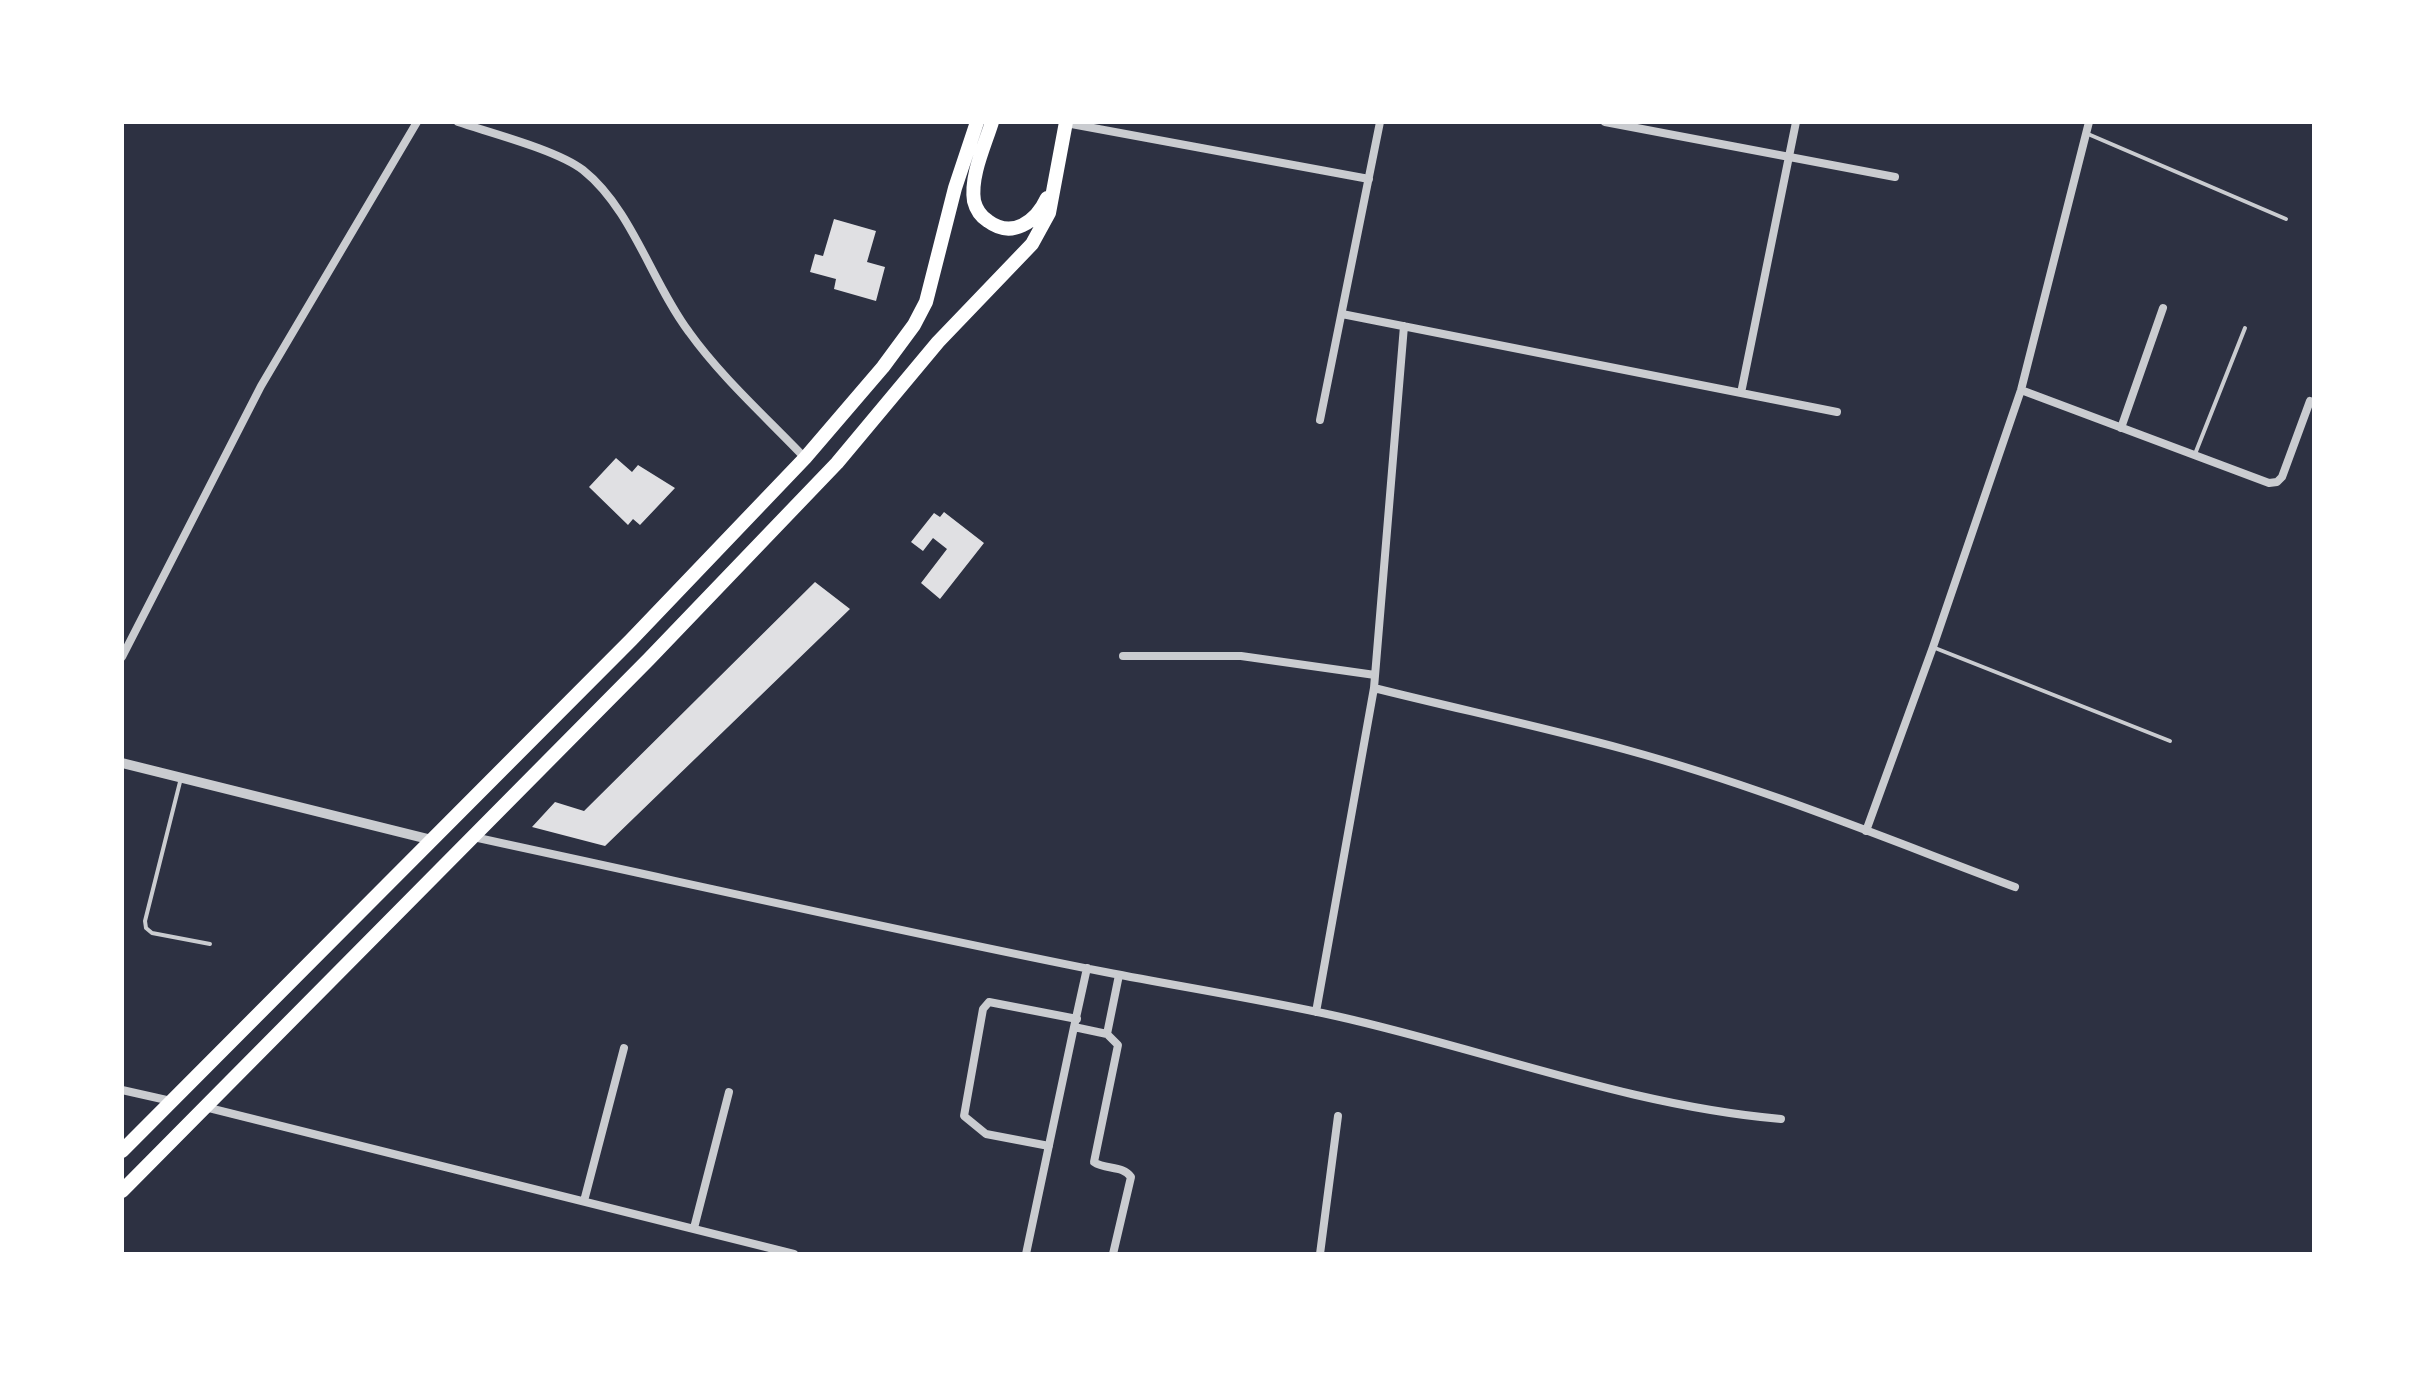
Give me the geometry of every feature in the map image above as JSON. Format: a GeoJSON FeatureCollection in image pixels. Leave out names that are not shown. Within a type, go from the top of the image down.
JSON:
{"type":"FeatureCollection","features":[{"type":"Feature","properties":{"kind":"main road"},"geometry":{"type":"LineString","coordinates":[[122,1151],[631,640],[805,458],[883,367],[919,316],[977,122]]}},
{"type":"Feature","properties":{"kind":"main road"},"geometry":{"type":"LineString","coordinates":[[992,122],[974,192],[975,206],[988,222],[1009,229],[1031,221],[1045,203],[1058,168]]}},
{"type":"Feature","properties":{"kind":"main road"},"geometry":{"type":"LineString","coordinates":[[122,1191],[649,659],[837,463],[938,342],[1032,244],[1049,213],[1066,122]]}},
{"type":"Feature","properties":{"kind":"street"},"geometry":{"type":"LineString","coordinates":[[122,657],[261,386],[417,122]]}},
{"type":"Feature","properties":{"kind":"street"},"geometry":{"type":"LineString","coordinates":[[458,122],[563,159],[596,182],[618,210],[689,333],[805,458]]}},
{"type":"Feature","properties":{"kind":"street"},"geometry":{"type":"LineString","coordinates":[[1066,122],[1369,179]]}},
{"type":"Feature","properties":{"kind":"street"},"geometry":{"type":"LineString","coordinates":[[1320,420],[1380,122]]}},
{"type":"Feature","properties":{"kind":"street"},"geometry":{"type":"LineString","coordinates":[[1605,122],[1895,177]]}},
{"type":"Feature","properties":{"kind":"street"},"geometry":{"type":"LineString","coordinates":[[1741,393],[1796,122]]}},
{"type":"Feature","properties":{"kind":"street"},"geometry":{"type":"LineString","coordinates":[[1866,831],[2021,390],[2089,122]]}},
{"type":"Feature","properties":{"kind":"street"},"geometry":{"type":"LineString","coordinates":[[2121,428],[2163,308]]}},
{"type":"Feature","properties":{"kind":"street"},"geometry":{"type":"LineString","coordinates":[[1342,314],[1837,412]]}},
{"type":"Feature","properties":{"kind":"street"},"geometry":{"type":"LineString","coordinates":[[1316,1012],[1374,688],[1404,326]]}},
{"type":"Feature","properties":{"kind":"street"},"geometry":{"type":"LineString","coordinates":[[2021,390],[2269,483],[2277,482],[2288,463],[2310,401]]}},
{"type":"Feature","properties":{"kind":"street"},"geometry":{"type":"LineString","coordinates":[[1123,656],[1241,656],[1375,675]]}},
{"type":"Feature","properties":{"kind":"street"},"geometry":{"type":"LineString","coordinates":[[1374,688],[1628,750],[1785,800],[2015,887]]}},
{"type":"Feature","properties":{"kind":"street"},"geometry":{"type":"LineString","coordinates":[[122,763],[432,840]]}},
{"type":"Feature","properties":{"kind":"street"},"geometry":{"type":"LineString","coordinates":[[473,837],[1119,975],[1414,1033],[1635,1094],[1713,1111],[1781,1119]]}},
{"type":"Feature","properties":{"kind":"street"},"geometry":{"type":"LineString","coordinates":[[1026,1254],[1087,968]]}},
{"type":"Feature","properties":{"kind":"street"},"geometry":{"type":"LineString","coordinates":[[1107,1034],[1119,975]]}},
{"type":"Feature","properties":{"kind":"street"},"geometry":{"type":"LineString","coordinates":[[1049,1146],[986,1134],[964,1116],[983,1009],[989,1002],[1076,1023],[1107,1034],[1118,1045],[1094,1162],[1125,1170],[1131,1177],[1113,1254]]}},
{"type":"Feature","properties":{"kind":"street"},"geometry":{"type":"LineString","coordinates":[[584,1201],[624,1048]]}},
{"type":"Feature","properties":{"kind":"street"},"geometry":{"type":"LineString","coordinates":[[122,1090],[172,1101]]}},
{"type":"Feature","properties":{"kind":"street"},"geometry":{"type":"LineString","coordinates":[[694,1228],[729,1092]]}},
{"type":"Feature","properties":{"kind":"street"},"geometry":{"type":"LineString","coordinates":[[205,1107],[794,1254]]}},
{"type":"Feature","properties":{"kind":"street"},"geometry":{"type":"LineString","coordinates":[[1320,1254],[1338,1116]]}},
{"type":"Feature","properties":{"kind":"lane"},"geometry":{"type":"LineString","coordinates":[[2086,133],[2286,219]]}},
{"type":"Feature","properties":{"kind":"lane"},"geometry":{"type":"LineString","coordinates":[[2194,456],[2245,328]]}},
{"type":"Feature","properties":{"kind":"lane"},"geometry":{"type":"LineString","coordinates":[[1933,647],[2170,741]]}},
{"type":"Feature","properties":{"kind":"lane"},"geometry":{"type":"LineString","coordinates":[[181,777],[145,921],[146,928],[152,933],[210,944]]}},
{"type":"Feature","properties":{"kind":"building"},"geometry":{"type":"Polygon","coordinates":[[[834,219],[876,231],[867,262],[885,267],[876,301],[834,289],[836,279],[810,272],[815,254],[823,256],[834,219]]]}},
{"type":"Feature","properties":{"kind":"building"},"geometry":{"type":"Polygon","coordinates":[[[616,458],[632,472],[638,465],[675,488],[640,525],[633,519],[628,525],[589,487],[616,458]]]}},
{"type":"Feature","properties":{"kind":"building"},"geometry":{"type":"Polygon","coordinates":[[[944,512],[984,543],[940,599],[921,583],[947,549],[933,538],[923,551],[911,542],[934,513],[940,517],[944,512]]]}},
{"type":"Feature","properties":{"kind":"building"},"geometry":{"type":"Polygon","coordinates":[[[815,582],[850,609],[605,846],[532,827],[555,802],[584,811],[815,582]]]}}]}
